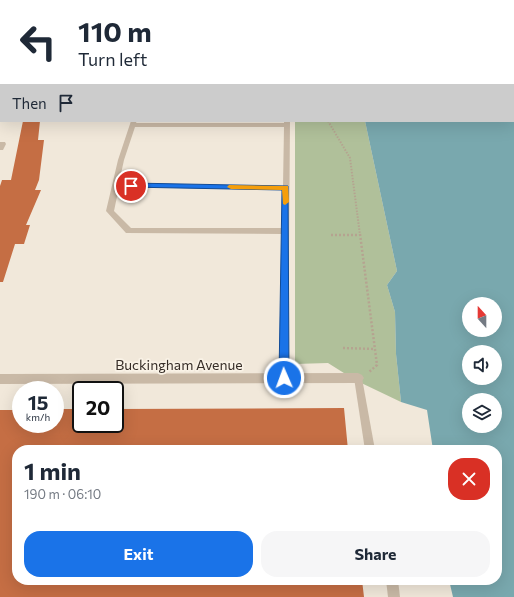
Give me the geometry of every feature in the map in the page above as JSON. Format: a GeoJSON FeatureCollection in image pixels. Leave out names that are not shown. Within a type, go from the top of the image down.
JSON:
{"type":"FeatureCollection","features":[{"type":"Feature","properties":{"kind":"street","name":"Buckingham Avenue"},"geometry":{"type":"LineString","coordinates":[[0,379],[358,378]]}},
{"type":"Feature","properties":{"kind":"lane"},"geometry":{"type":"LineString","coordinates":[[284,378],[287,123],[134,123],[121,160],[110,211],[129,231],[285,231]]}},
{"type":"Feature","properties":{"kind":"lane"},"geometry":{"type":"LineString","coordinates":[[116,185],[286,188]]}},
{"type":"Feature","properties":{"kind":"lane"},"geometry":{"type":"LineString","coordinates":[[358,378],[369,445]]}},
{"type":"Feature","properties":{"kind":"lane"},"geometry":{"type":"LineString","coordinates":[[393,585],[394,597]]}},
{"type":"Feature","properties":{"kind":"path"},"geometry":{"type":"LineString","coordinates":[[329,122],[350,158],[377,365],[371,371],[358,378]]}},
{"type":"Feature","properties":{"kind":"path"},"geometry":{"type":"LineString","coordinates":[[331,235],[359,235]]}},
{"type":"Feature","properties":{"kind":"path"},"geometry":{"type":"LineString","coordinates":[[343,348],[375,349]]}},
{"type":"Feature","properties":{"kind":"green space"},"geometry":{"type":"Polygon","coordinates":[[[295,122],[365,122],[397,271],[387,285],[395,312],[396,354],[401,402],[355,380],[328,363],[295,364],[295,122]]]}},
{"type":"Feature","properties":{"kind":"water"},"geometry":{"type":"Polygon","coordinates":[[[365,122],[514,122],[514,597],[453,597],[450,585],[502,585],[502,445],[432,445],[427,410],[401,402],[396,354],[395,312],[387,285],[397,271],[365,122]]]}},
{"type":"Feature","properties":{"kind":"building"},"geometry":{"type":"Polygon","coordinates":[[[23,122],[40,122],[38,140],[44,140],[39,180],[35,190],[41,190],[26,225],[30,225],[24,244],[15,244],[3,282],[0,282],[0,186],[2,180],[11,180],[23,122]]]}},
{"type":"Feature","properties":{"kind":"building"},"geometry":{"type":"Polygon","coordinates":[[[344,408],[348,445],[12,445],[12,585],[363,585],[364,597],[0,597],[0,410],[12,410],[12,433],[64,433],[64,409],[72,409],[72,433],[124,433],[124,409],[344,408]]]}},
{"type":"Feature","properties":{"kind":"slow traffic"},"geometry":{"type":"LineString","coordinates":[[231,187],[286,188],[285,202]]}},
{"type":"Feature","properties":{"kind":"route"},"geometry":{"type":"LineString","coordinates":[[131,186],[286,188],[284,378]]}}]}
